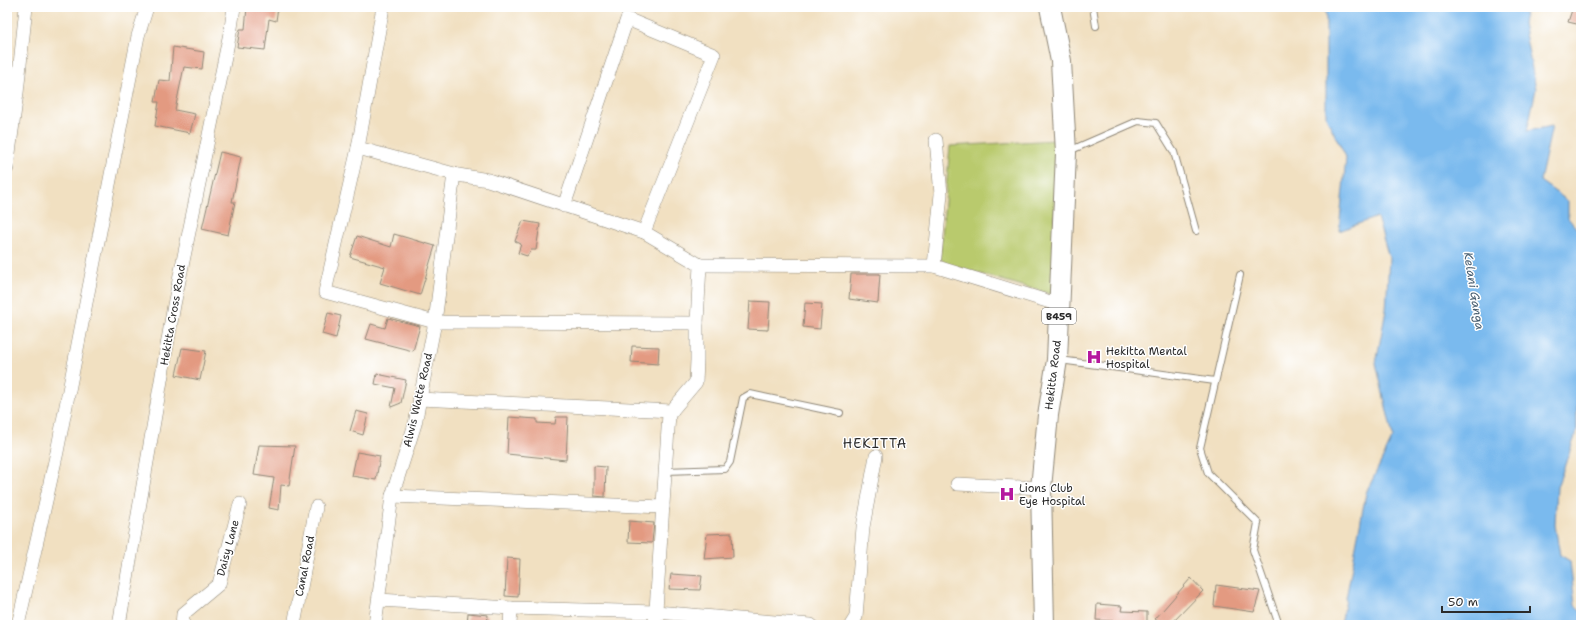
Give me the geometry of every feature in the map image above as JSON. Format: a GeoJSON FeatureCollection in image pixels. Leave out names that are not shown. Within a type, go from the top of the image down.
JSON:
{"type":"FeatureCollection","features":[{"type":"Feature","properties":{"kind":"main road","name":"Hekitta Road"},"geometry":{"type":"LineString","coordinates":[[1044,625],[1041,488],[1048,415],[1057,360],[1066,153],[1061,61],[1050,7]]}},
{"type":"Feature","properties":{"kind":"street"},"geometry":{"type":"LineString","coordinates":[[7,168],[26,7]]}},
{"type":"Feature","properties":{"kind":"street"},"geometry":{"type":"LineString","coordinates":[[18,625],[57,452],[138,36],[146,7]]}},
{"type":"Feature","properties":{"kind":"street","name":"Hekitta Cross Road"},"geometry":{"type":"LineString","coordinates":[[119,625],[174,305],[231,28],[234,7]]}},
{"type":"Feature","properties":{"kind":"street"},"geometry":{"type":"LineString","coordinates":[[383,7],[358,148],[324,292],[435,322],[697,323]]}},
{"type":"Feature","properties":{"kind":"street"},"geometry":{"type":"LineString","coordinates":[[564,206],[627,19],[714,56],[644,232]]}},
{"type":"Feature","properties":{"kind":"street"},"geometry":{"type":"LineString","coordinates":[[934,266],[941,194],[936,140]]}},
{"type":"Feature","properties":{"kind":"street"},"geometry":{"type":"LineString","coordinates":[[358,148],[454,174],[488,180],[644,232],[700,265],[934,266],[1060,304]]}},
{"type":"Feature","properties":{"kind":"street","name":"Alwis Watte Road"},"geometry":{"type":"LineString","coordinates":[[375,625],[392,496],[415,424],[435,322],[454,174]]}},
{"type":"Feature","properties":{"kind":"street"},"geometry":{"type":"LineString","coordinates":[[656,619],[669,414],[696,382],[698,360],[697,323],[700,265]]}},
{"type":"Feature","properties":{"kind":"street"},"geometry":{"type":"LineString","coordinates":[[419,399],[672,411]]}},
{"type":"Feature","properties":{"kind":"street"},"geometry":{"type":"LineString","coordinates":[[851,625],[856,617],[863,527],[876,456]]}},
{"type":"Feature","properties":{"kind":"street"},"geometry":{"type":"LineString","coordinates":[[957,484],[1041,488]]}},
{"type":"Feature","properties":{"kind":"street"},"geometry":{"type":"LineString","coordinates":[[392,496],[662,507]]}},
{"type":"Feature","properties":{"kind":"street","name":"Daisy Lane"},"geometry":{"type":"LineString","coordinates":[[182,625],[183,614],[218,584],[240,504]]}},
{"type":"Feature","properties":{"kind":"street","name":"Canal Road"},"geometry":{"type":"LineString","coordinates":[[294,625],[316,507]]}},
{"type":"Feature","properties":{"kind":"street"},"geometry":{"type":"LineString","coordinates":[[379,600],[656,619],[811,625]]}},
{"type":"Feature","properties":{"kind":"street"},"geometry":{"type":"LineString","coordinates":[[510,625],[511,608]]}},
{"type":"Feature","properties":{"kind":"lane"},"geometry":{"type":"LineString","coordinates":[[1093,7],[1096,26]]}},
{"type":"Feature","properties":{"kind":"lane"},"geometry":{"type":"LineString","coordinates":[[1066,153],[1138,121],[1156,123],[1174,152],[1196,231]]}},
{"type":"Feature","properties":{"kind":"lane"},"geometry":{"type":"LineString","coordinates":[[1240,275],[1200,448],[1208,474],[1258,523],[1254,550],[1279,625]]}},
{"type":"Feature","properties":{"kind":"lane"},"geometry":{"type":"LineString","coordinates":[[1057,360],[1216,380]]}},
{"type":"Feature","properties":{"kind":"lane"},"geometry":{"type":"LineString","coordinates":[[666,471],[725,469],[730,462],[743,398],[750,394],[840,413]]}},
{"type":"Feature","properties":{"kind":"green space"},"geometry":{"type":"Polygon","coordinates":[[[1056,140],[1054,295],[946,264],[940,258],[950,146],[1056,140]]]}},
{"type":"Feature","properties":{"kind":"green space"},"geometry":{"type":"Polygon","coordinates":[[[664,622],[705,625],[664,625],[664,622]]]}},
{"type":"Feature","properties":{"kind":"water","name":"Kelani Ganga"},"geometry":{"type":"Polygon","coordinates":[[[1323,7],[1527,7],[1523,23],[1536,89],[1527,131],[1552,126],[1540,181],[1568,201],[1568,218],[1581,234],[1581,377],[1577,395],[1577,431],[1557,487],[1555,525],[1560,555],[1570,561],[1575,605],[1581,611],[1581,625],[1341,625],[1366,493],[1393,437],[1376,363],[1386,310],[1389,258],[1377,217],[1339,231],[1346,157],[1326,117],[1326,14],[1323,7]]]}},
{"type":"Feature","properties":{"kind":"building"},"geometry":{"type":"Polygon","coordinates":[[[247,7],[278,7],[276,21],[269,19],[265,50],[237,47],[240,29],[245,29],[247,7]]]}},
{"type":"Feature","properties":{"kind":"building"},"geometry":{"type":"Polygon","coordinates":[[[1573,7],[1581,7],[1581,25],[1568,22],[1573,7]]]}},
{"type":"Feature","properties":{"kind":"building"},"geometry":{"type":"Polygon","coordinates":[[[173,47],[204,52],[202,69],[184,67],[175,110],[195,114],[190,133],[155,126],[159,102],[155,102],[159,80],[170,81],[173,47]]]}},
{"type":"Feature","properties":{"kind":"building"},"geometry":{"type":"Polygon","coordinates":[[[220,152],[241,157],[232,202],[235,202],[228,235],[202,229],[220,152]]]}},
{"type":"Feature","properties":{"kind":"building"},"geometry":{"type":"Polygon","coordinates":[[[523,221],[540,224],[536,250],[531,250],[527,256],[518,253],[521,244],[515,241],[523,221]]]}},
{"type":"Feature","properties":{"kind":"building"},"geometry":{"type":"Polygon","coordinates":[[[394,234],[435,246],[420,295],[380,283],[385,267],[350,257],[357,236],[391,247],[394,234]]]}},
{"type":"Feature","properties":{"kind":"building"},"geometry":{"type":"Polygon","coordinates":[[[851,274],[880,274],[878,303],[849,299],[851,274]]]}},
{"type":"Feature","properties":{"kind":"building"},"geometry":{"type":"Polygon","coordinates":[[[750,301],[770,302],[768,330],[748,329],[750,301]]]}},
{"type":"Feature","properties":{"kind":"building"},"geometry":{"type":"Polygon","coordinates":[[[805,303],[822,304],[820,329],[803,327],[805,303]]]}},
{"type":"Feature","properties":{"kind":"building"},"geometry":{"type":"Polygon","coordinates":[[[328,313],[341,316],[336,338],[322,334],[328,313]]]}},
{"type":"Feature","properties":{"kind":"building"},"geometry":{"type":"Polygon","coordinates":[[[388,318],[420,326],[413,351],[366,339],[371,324],[385,328],[388,318]]]}},
{"type":"Feature","properties":{"kind":"building"},"geometry":{"type":"Polygon","coordinates":[[[632,346],[659,347],[658,364],[631,362],[632,346]]]}},
{"type":"Feature","properties":{"kind":"building"},"geometry":{"type":"Polygon","coordinates":[[[182,348],[206,351],[200,380],[176,375],[182,348]]]}},
{"type":"Feature","properties":{"kind":"building"},"geometry":{"type":"Polygon","coordinates":[[[377,374],[406,380],[401,403],[391,407],[395,388],[375,384],[377,374]]]}},
{"type":"Feature","properties":{"kind":"building"},"geometry":{"type":"Polygon","coordinates":[[[356,411],[368,414],[363,435],[350,431],[356,411]]]}},
{"type":"Feature","properties":{"kind":"building"},"geometry":{"type":"Polygon","coordinates":[[[509,417],[537,419],[537,423],[555,424],[556,417],[568,417],[566,460],[507,454],[509,417]]]}},
{"type":"Feature","properties":{"kind":"building"},"geometry":{"type":"Polygon","coordinates":[[[259,445],[295,446],[289,486],[281,485],[279,510],[269,508],[274,478],[254,475],[259,445]]]}},
{"type":"Feature","properties":{"kind":"building"},"geometry":{"type":"Polygon","coordinates":[[[357,452],[380,456],[376,480],[352,476],[357,452]]]}},
{"type":"Feature","properties":{"kind":"building"},"geometry":{"type":"Polygon","coordinates":[[[594,466],[606,467],[605,497],[594,496],[594,466]]]}},
{"type":"Feature","properties":{"kind":"building"},"geometry":{"type":"Polygon","coordinates":[[[629,521],[654,523],[652,543],[628,542],[629,521]]]}},
{"type":"Feature","properties":{"kind":"building"},"geometry":{"type":"Polygon","coordinates":[[[732,533],[733,557],[704,559],[707,534],[732,533]]]}},
{"type":"Feature","properties":{"kind":"building"},"geometry":{"type":"Polygon","coordinates":[[[507,558],[520,559],[518,597],[505,596],[507,558]]]}},
{"type":"Feature","properties":{"kind":"building"},"geometry":{"type":"Polygon","coordinates":[[[671,574],[702,576],[700,590],[669,589],[671,574]]]}},
{"type":"Feature","properties":{"kind":"building"},"geometry":{"type":"Polygon","coordinates":[[[1191,578],[1203,591],[1170,625],[1163,625],[1155,619],[1191,578]]]}},
{"type":"Feature","properties":{"kind":"building"},"geometry":{"type":"Polygon","coordinates":[[[1216,585],[1260,591],[1254,612],[1214,606],[1216,585]]]}},
{"type":"Feature","properties":{"kind":"building"},"geometry":{"type":"Polygon","coordinates":[[[1097,604],[1122,606],[1121,611],[1147,612],[1147,625],[1127,625],[1128,622],[1096,620],[1097,604]]]}},
{"type":"Feature","properties":{"kind":"building"},"geometry":{"type":"Polygon","coordinates":[[[468,613],[488,615],[487,625],[467,625],[468,613]]]}},
{"type":"Feature","properties":{"kind":"place","name":"Hekitta Mental Hospital"},"geometry":{"type":"Point","coordinates":[1094,357]}},
{"type":"Feature","properties":{"kind":"place","name":"Lions Club Eye Hospital"},"geometry":{"type":"Point","coordinates":[1007,494]}},
{"type":"Feature","properties":{"kind":"district","name":"HEKITTA"},"geometry":{"type":"Point","coordinates":[875,443]}}]}
